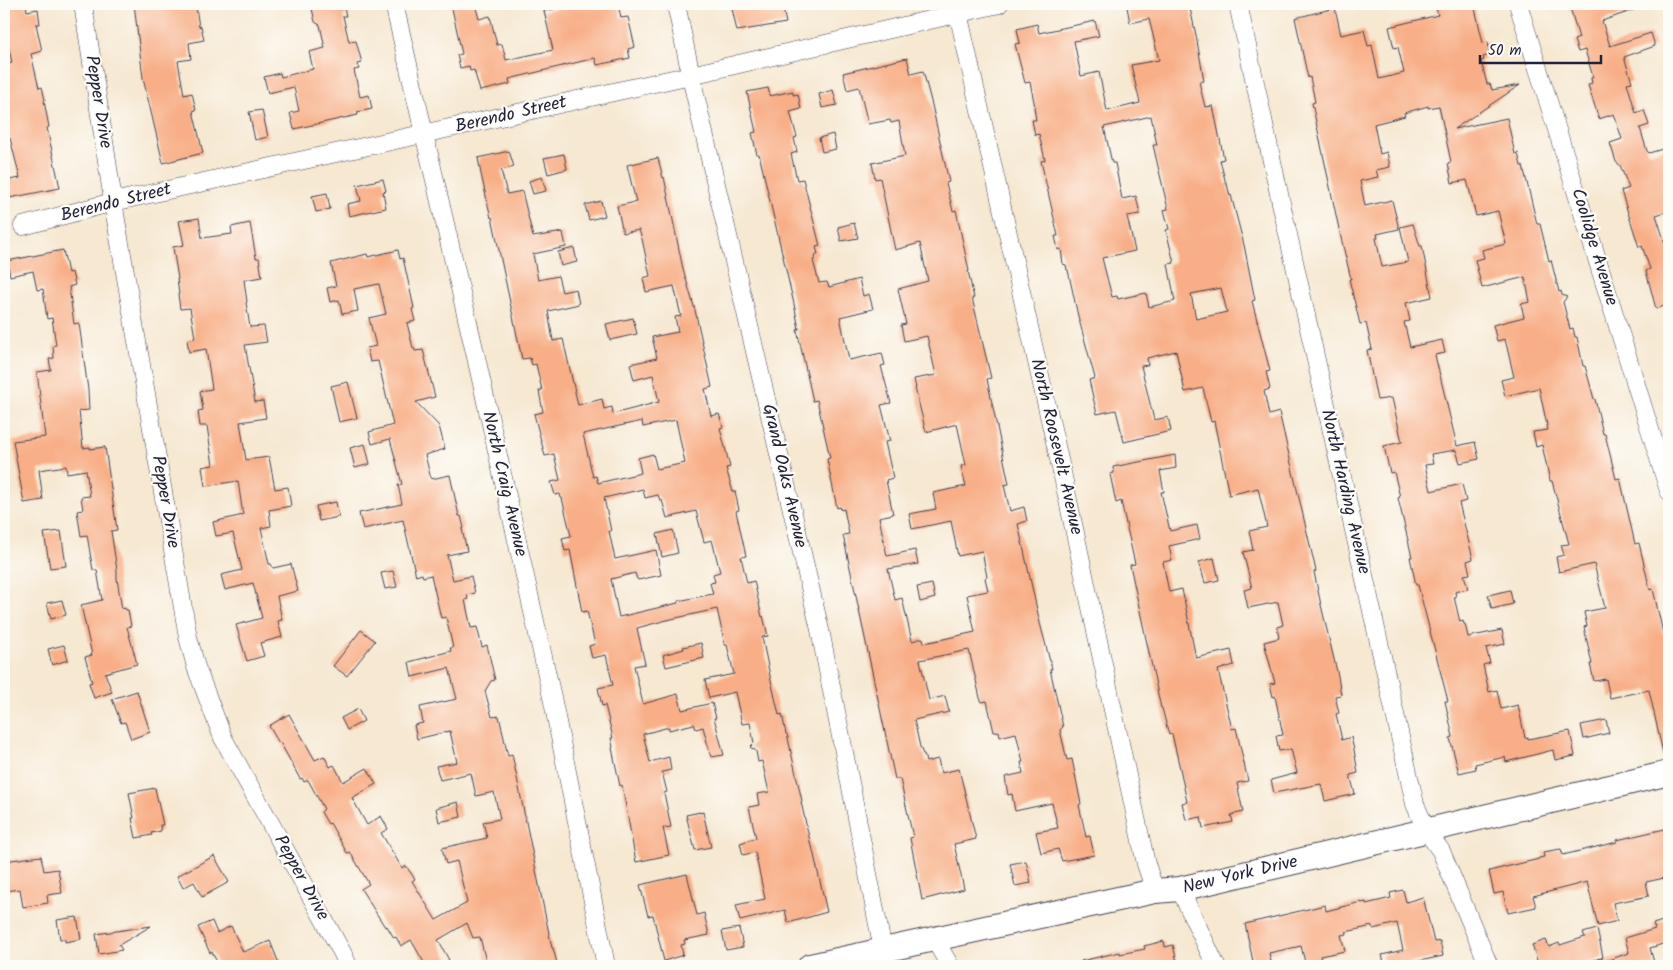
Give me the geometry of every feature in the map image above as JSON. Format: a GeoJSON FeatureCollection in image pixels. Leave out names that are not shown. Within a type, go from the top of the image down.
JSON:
{"type":"FeatureCollection","features":[{"type":"Feature","properties":{"kind":"street","name":"Pepper Drive"},"geometry":{"type":"LineString","coordinates":[[82,4],[186,628],[196,668],[223,738],[348,966]]}},
{"type":"Feature","properties":{"kind":"street","name":"North Craig Avenue"},"geometry":{"type":"LineString","coordinates":[[394,4],[552,697],[606,966]]}},
{"type":"Feature","properties":{"kind":"street","name":"Grand Oaks Avenue"},"geometry":{"type":"LineString","coordinates":[[676,4],[820,630],[883,950]]}},
{"type":"Feature","properties":{"kind":"street","name":"Berendo Street"},"geometry":{"type":"LineString","coordinates":[[23,226],[114,202],[691,75],[957,8],[1000,4]]}},
{"type":"Feature","properties":{"kind":"street","name":"North Harding Avenue"},"geometry":{"type":"LineString","coordinates":[[1238,4],[1412,794],[1426,830],[1441,850],[1489,966]]}},
{"type":"Feature","properties":{"kind":"street","name":"Coolidge Avenue"},"geometry":{"type":"LineString","coordinates":[[1518,4],[1669,491]]}},
{"type":"Feature","properties":{"kind":"street","name":"North Roosevelt Avenue"},"geometry":{"type":"LineString","coordinates":[[957,8],[1063,477],[1146,864],[1155,891]]}},
{"type":"Feature","properties":{"kind":"street","name":"New York Drive"},"geometry":{"type":"LineString","coordinates":[[810,966],[1155,891],[1180,889],[1669,774]]}},
{"type":"Feature","properties":{"kind":"street"},"geometry":{"type":"LineString","coordinates":[[1180,889],[1216,966]]}},
{"type":"Feature","properties":{"kind":"street"},"geometry":{"type":"LineString","coordinates":[[935,940],[950,966]]}},
{"type":"Feature","properties":{"kind":"building"},"geometry":{"type":"Polygon","coordinates":[[[4,4],[26,4],[27,11],[38,9],[40,24],[36,24],[42,51],[31,54],[39,88],[42,87],[45,100],[49,127],[47,128],[60,188],[4,199],[4,181],[20,178],[10,138],[7,138],[6,132],[4,133],[4,65],[12,63],[4,25],[4,4]]]}},
{"type":"Feature","properties":{"kind":"building"},"geometry":{"type":"Polygon","coordinates":[[[134,4],[188,4],[189,8],[196,7],[199,27],[201,26],[204,40],[189,43],[191,59],[178,61],[184,95],[192,93],[196,110],[193,111],[203,153],[163,163],[143,78],[134,4]]]}},
{"type":"Feature","properties":{"kind":"building"},"geometry":{"type":"Polygon","coordinates":[[[311,4],[343,4],[346,16],[343,16],[349,42],[356,41],[362,63],[357,64],[359,69],[354,70],[360,97],[369,95],[372,109],[357,112],[358,115],[294,129],[290,113],[299,111],[294,87],[268,93],[264,77],[280,73],[281,77],[313,69],[309,52],[325,48],[320,25],[315,22],[311,4]]]}},
{"type":"Feature","properties":{"kind":"building"},"geometry":{"type":"Polygon","coordinates":[[[451,4],[475,4],[479,19],[490,16],[497,45],[502,44],[506,60],[553,50],[544,11],[580,4],[618,4],[621,18],[628,17],[635,47],[628,49],[630,58],[597,65],[595,58],[509,79],[510,84],[480,91],[474,70],[470,71],[469,66],[460,68],[457,55],[462,54],[451,4]]]}},
{"type":"Feature","properties":{"kind":"building"},"geometry":{"type":"Polygon","coordinates":[[[731,4],[782,4],[786,23],[737,31],[731,4]]]}},
{"type":"Feature","properties":{"kind":"building"},"geometry":{"type":"Polygon","coordinates":[[[1143,4],[1189,4],[1204,81],[1199,82],[1205,107],[1213,106],[1224,159],[1220,160],[1244,245],[1255,300],[1252,301],[1270,371],[1266,372],[1270,389],[1264,391],[1269,415],[1279,412],[1338,676],[1341,695],[1335,696],[1339,713],[1336,714],[1342,740],[1351,737],[1354,750],[1358,773],[1350,775],[1355,794],[1325,801],[1321,784],[1274,793],[1271,780],[1297,773],[1291,749],[1279,751],[1276,736],[1283,735],[1275,696],[1273,697],[1270,684],[1275,683],[1264,642],[1279,638],[1277,627],[1283,625],[1278,602],[1248,608],[1244,590],[1252,588],[1243,552],[1253,550],[1249,531],[1267,527],[1258,488],[1229,495],[1214,421],[1211,422],[1203,388],[1185,392],[1176,351],[1147,358],[1148,365],[1141,366],[1154,420],[1168,417],[1171,431],[1124,442],[1116,410],[1097,414],[1089,380],[1095,378],[1068,270],[1066,265],[1063,264],[1061,249],[1058,250],[1055,236],[1058,236],[1041,161],[1045,160],[1039,134],[1035,135],[1032,120],[1036,120],[1030,82],[1025,83],[1015,44],[1020,43],[1017,29],[1037,24],[1039,33],[1095,21],[1099,36],[1074,41],[1081,76],[1099,72],[1107,111],[1140,103],[1131,65],[1159,60],[1149,19],[1130,23],[1127,7],[1143,4]],[[1151,116],[1104,127],[1112,163],[1115,163],[1122,199],[1136,196],[1140,214],[1127,216],[1135,251],[1102,258],[1112,297],[1117,296],[1118,299],[1146,293],[1149,307],[1175,301],[1168,264],[1174,263],[1166,230],[1169,229],[1164,210],[1168,209],[1153,145],[1157,145],[1151,116]],[[1221,288],[1191,294],[1196,319],[1227,312],[1221,288]]]}},
{"type":"Feature","properties":{"kind":"building"},"geometry":{"type":"Polygon","coordinates":[[[1435,4],[1474,4],[1483,43],[1488,42],[1490,55],[1483,57],[1484,60],[1481,61],[1487,84],[1490,84],[1492,90],[1520,85],[1454,129],[1507,118],[1515,154],[1518,153],[1521,166],[1523,166],[1537,224],[1540,224],[1559,292],[1561,291],[1562,295],[1567,297],[1563,302],[1570,329],[1573,328],[1575,337],[1577,337],[1583,366],[1585,366],[1595,399],[1616,479],[1620,478],[1635,544],[1639,543],[1650,590],[1653,589],[1663,633],[1667,632],[1669,641],[1669,757],[1664,758],[1649,690],[1610,698],[1606,679],[1594,681],[1584,627],[1587,626],[1584,612],[1605,608],[1594,564],[1559,572],[1556,557],[1564,555],[1561,545],[1569,544],[1552,481],[1550,481],[1542,445],[1536,447],[1533,432],[1548,430],[1539,388],[1505,396],[1501,380],[1514,377],[1505,339],[1497,341],[1493,325],[1524,317],[1521,304],[1530,302],[1525,277],[1482,288],[1475,260],[1484,258],[1482,250],[1506,244],[1498,211],[1476,216],[1467,180],[1452,183],[1448,163],[1451,162],[1439,106],[1428,108],[1428,106],[1404,113],[1405,116],[1374,124],[1380,154],[1387,152],[1390,167],[1376,170],[1378,177],[1360,181],[1365,206],[1392,200],[1399,229],[1377,234],[1378,238],[1376,238],[1382,267],[1408,262],[1400,227],[1413,224],[1420,246],[1422,246],[1432,297],[1406,303],[1410,321],[1404,322],[1410,347],[1442,340],[1445,353],[1435,355],[1457,446],[1475,442],[1479,459],[1460,463],[1456,450],[1431,454],[1433,464],[1425,465],[1431,491],[1462,484],[1466,501],[1459,503],[1473,559],[1467,561],[1470,574],[1464,575],[1468,589],[1455,592],[1456,597],[1454,597],[1460,622],[1463,621],[1465,624],[1468,637],[1502,630],[1505,644],[1486,648],[1490,663],[1483,665],[1489,692],[1497,690],[1501,709],[1518,705],[1525,738],[1570,731],[1575,756],[1555,760],[1553,750],[1506,762],[1505,757],[1475,764],[1476,769],[1459,773],[1450,738],[1453,737],[1445,701],[1448,701],[1418,585],[1416,585],[1394,472],[1390,473],[1384,446],[1402,442],[1392,398],[1377,400],[1367,350],[1372,349],[1366,323],[1360,324],[1349,279],[1351,279],[1312,103],[1315,102],[1310,77],[1308,78],[1295,18],[1335,8],[1341,35],[1364,30],[1368,46],[1372,45],[1379,79],[1404,73],[1398,47],[1394,48],[1389,27],[1438,15],[1435,4]]]}},
{"type":"Feature","properties":{"kind":"building"},"geometry":{"type":"Polygon","coordinates":[[[1569,4],[1645,4],[1645,6],[1602,21],[1610,46],[1651,33],[1655,46],[1624,57],[1632,82],[1627,83],[1636,113],[1644,110],[1649,125],[1640,128],[1647,151],[1649,153],[1669,147],[1669,211],[1656,215],[1665,243],[1669,242],[1669,304],[1656,309],[1646,271],[1650,269],[1642,246],[1639,247],[1621,191],[1629,188],[1620,165],[1616,162],[1610,143],[1622,139],[1614,114],[1599,119],[1588,85],[1592,83],[1591,78],[1593,77],[1585,50],[1578,52],[1574,40],[1579,38],[1569,4]]]}},
{"type":"Feature","properties":{"kind":"building"},"geometry":{"type":"Polygon","coordinates":[[[907,58],[911,74],[923,71],[932,105],[949,182],[946,183],[953,211],[956,210],[974,298],[972,298],[991,378],[987,379],[1009,484],[1004,485],[1010,511],[1024,507],[1027,521],[1018,524],[1052,669],[1050,669],[1063,727],[1060,730],[1067,760],[1072,759],[1086,837],[1090,836],[1094,855],[1062,861],[1058,849],[1041,853],[1036,832],[1058,828],[1052,803],[1015,811],[1012,794],[1008,795],[1005,777],[1023,773],[1021,762],[1023,762],[1016,733],[1000,737],[999,731],[994,732],[987,701],[982,702],[980,698],[969,650],[920,660],[929,700],[945,696],[949,712],[914,720],[920,747],[926,762],[938,759],[941,773],[959,769],[976,839],[954,844],[964,889],[922,900],[910,838],[913,837],[900,779],[895,779],[843,535],[849,534],[844,509],[837,508],[827,459],[830,458],[817,400],[813,401],[797,330],[799,329],[794,304],[759,154],[757,155],[752,133],[756,132],[747,92],[768,88],[770,96],[793,91],[793,95],[798,94],[801,109],[790,112],[797,137],[794,138],[797,152],[791,154],[797,180],[803,179],[820,246],[816,247],[818,254],[816,254],[813,260],[819,283],[827,282],[829,287],[859,279],[863,296],[869,294],[873,309],[840,317],[849,360],[882,353],[885,365],[881,366],[891,403],[881,405],[890,441],[885,442],[893,478],[886,480],[893,514],[879,517],[887,556],[915,550],[918,564],[888,569],[895,600],[902,598],[912,641],[923,638],[924,643],[939,640],[975,632],[967,595],[988,591],[985,578],[987,577],[982,551],[958,556],[951,521],[912,529],[909,514],[936,509],[933,493],[966,486],[961,466],[966,465],[957,424],[926,432],[914,379],[936,375],[927,336],[904,341],[901,325],[906,324],[898,289],[928,281],[920,243],[895,250],[880,178],[875,179],[872,163],[905,156],[899,121],[891,123],[890,120],[868,124],[859,87],[847,90],[843,73],[907,58]]]}},
{"type":"Feature","properties":{"kind":"building"},"geometry":{"type":"Polygon","coordinates":[[[833,90],[837,105],[822,108],[819,94],[833,90]]]}},
{"type":"Feature","properties":{"kind":"building"},"geometry":{"type":"Polygon","coordinates":[[[262,110],[268,137],[255,140],[249,112],[262,110]]]}},
{"type":"Feature","properties":{"kind":"building"},"geometry":{"type":"Polygon","coordinates":[[[833,134],[836,149],[822,152],[819,138],[833,134]]]}},
{"type":"Feature","properties":{"kind":"building"},"geometry":{"type":"Polygon","coordinates":[[[509,151],[514,167],[501,170],[507,194],[522,191],[533,237],[563,232],[566,247],[533,254],[538,280],[558,276],[562,292],[576,289],[579,304],[548,311],[553,341],[563,339],[578,405],[602,399],[604,409],[612,407],[613,414],[659,402],[653,375],[634,380],[630,364],[657,358],[652,337],[678,332],[675,317],[681,316],[674,286],[646,292],[643,278],[650,276],[639,230],[623,233],[617,206],[636,202],[627,165],[658,158],[712,387],[705,389],[711,416],[719,414],[723,427],[720,428],[730,467],[726,468],[733,492],[735,491],[739,510],[736,511],[746,556],[741,557],[747,583],[754,581],[768,636],[762,637],[770,676],[779,715],[782,714],[787,734],[827,912],[788,923],[785,910],[740,921],[736,905],[765,899],[755,852],[743,855],[740,843],[756,838],[749,807],[759,805],[757,794],[769,792],[762,761],[758,762],[756,751],[750,747],[754,743],[750,723],[742,724],[735,692],[709,698],[705,680],[734,674],[717,609],[637,628],[645,664],[634,666],[643,704],[678,694],[682,710],[712,703],[724,755],[711,757],[703,727],[696,729],[694,724],[669,730],[669,727],[643,734],[650,762],[669,757],[671,770],[662,772],[667,792],[664,793],[671,827],[663,828],[669,855],[636,862],[622,785],[620,786],[612,748],[611,738],[613,738],[605,705],[602,706],[598,688],[613,685],[606,655],[592,658],[589,646],[595,644],[587,611],[582,612],[570,550],[565,551],[562,538],[571,536],[562,498],[560,494],[555,495],[551,482],[560,480],[554,454],[545,456],[534,414],[543,412],[539,391],[542,390],[536,364],[532,365],[530,358],[522,359],[478,158],[509,151]],[[676,420],[643,427],[642,421],[583,434],[593,477],[596,476],[598,483],[641,473],[638,458],[653,454],[657,469],[685,463],[676,420]],[[643,489],[604,498],[615,559],[656,550],[661,575],[638,580],[635,573],[611,579],[619,617],[678,603],[678,601],[713,594],[710,583],[715,582],[713,574],[720,572],[712,540],[704,542],[696,511],[667,518],[662,500],[660,500],[658,495],[645,498],[643,489]]]}},
{"type":"Feature","properties":{"kind":"building"},"geometry":{"type":"Polygon","coordinates":[[[564,154],[567,169],[548,174],[544,158],[564,154]]]}},
{"type":"Feature","properties":{"kind":"building"},"geometry":{"type":"Polygon","coordinates":[[[542,177],[546,191],[533,194],[529,181],[542,177]]]}},
{"type":"Feature","properties":{"kind":"building"},"geometry":{"type":"Polygon","coordinates":[[[383,179],[386,191],[383,192],[386,208],[349,216],[347,204],[361,201],[357,185],[383,179]]]}},
{"type":"Feature","properties":{"kind":"building"},"geometry":{"type":"Polygon","coordinates":[[[327,193],[330,209],[316,212],[312,196],[327,193]]]}},
{"type":"Feature","properties":{"kind":"building"},"geometry":{"type":"Polygon","coordinates":[[[601,201],[605,216],[589,220],[585,205],[601,201]]]}},
{"type":"Feature","properties":{"kind":"building"},"geometry":{"type":"Polygon","coordinates":[[[199,218],[202,238],[232,234],[231,227],[250,223],[256,258],[259,258],[262,277],[244,280],[246,303],[250,327],[264,326],[267,342],[245,345],[255,402],[263,401],[266,418],[240,422],[246,460],[269,457],[275,489],[288,487],[291,506],[269,510],[271,526],[261,528],[269,564],[273,568],[291,564],[298,591],[277,596],[282,620],[278,621],[282,637],[260,643],[264,656],[247,661],[236,625],[262,618],[253,583],[225,590],[221,575],[242,570],[233,533],[216,536],[213,522],[243,515],[238,481],[205,486],[202,467],[213,465],[207,426],[200,426],[198,411],[203,410],[200,391],[212,389],[206,349],[189,352],[187,340],[195,338],[190,308],[180,309],[178,294],[178,279],[173,247],[184,245],[179,221],[199,218]]]}},
{"type":"Feature","properties":{"kind":"building"},"geometry":{"type":"Polygon","coordinates":[[[854,223],[858,238],[841,241],[838,227],[854,223]]]}},
{"type":"Feature","properties":{"kind":"building"},"geometry":{"type":"Polygon","coordinates":[[[574,248],[577,262],[561,266],[558,252],[574,248]]]}},
{"type":"Feature","properties":{"kind":"building"},"geometry":{"type":"Polygon","coordinates":[[[63,250],[68,273],[72,272],[75,285],[69,287],[74,324],[79,323],[88,390],[89,410],[79,411],[83,448],[105,447],[117,530],[111,531],[117,579],[122,609],[128,610],[131,626],[127,627],[137,664],[105,673],[112,692],[94,698],[89,683],[92,682],[85,657],[92,655],[81,605],[102,600],[97,570],[93,570],[87,535],[81,536],[77,511],[83,510],[81,497],[90,496],[86,470],[67,473],[66,466],[39,470],[43,500],[24,503],[13,441],[45,437],[37,372],[51,370],[49,359],[54,358],[53,346],[56,345],[52,318],[47,319],[43,289],[37,290],[33,271],[10,276],[7,261],[63,250]]]}},
{"type":"Feature","properties":{"kind":"building"},"geometry":{"type":"Polygon","coordinates":[[[398,250],[400,259],[403,258],[414,308],[412,309],[415,321],[407,323],[413,348],[415,351],[423,350],[435,397],[416,402],[439,426],[445,449],[425,455],[431,479],[450,475],[459,516],[461,516],[464,528],[462,529],[467,551],[447,555],[453,580],[471,576],[475,593],[467,595],[468,599],[465,600],[471,628],[477,627],[482,647],[487,645],[495,680],[491,681],[485,691],[492,717],[499,716],[508,756],[512,754],[552,948],[557,963],[542,966],[487,966],[480,937],[473,938],[467,923],[438,940],[449,960],[438,966],[426,966],[411,940],[401,946],[387,926],[385,927],[361,889],[369,884],[350,852],[347,853],[330,823],[328,824],[321,812],[324,809],[308,780],[304,782],[302,778],[300,779],[269,726],[289,714],[315,760],[324,756],[330,767],[334,765],[343,782],[367,768],[376,784],[352,798],[367,825],[381,816],[388,829],[381,833],[402,868],[406,866],[415,879],[412,881],[436,920],[467,903],[457,861],[446,864],[442,848],[487,838],[483,822],[500,819],[494,792],[476,796],[471,773],[440,780],[436,766],[457,762],[450,731],[417,739],[414,725],[423,723],[420,707],[457,699],[449,668],[412,677],[409,662],[451,651],[450,648],[453,648],[446,617],[441,618],[431,575],[423,577],[422,574],[416,576],[403,520],[363,529],[359,513],[402,504],[398,485],[402,484],[390,439],[372,444],[369,432],[393,425],[378,361],[370,362],[367,348],[376,346],[369,318],[386,314],[379,284],[354,289],[358,311],[342,314],[339,300],[330,302],[327,288],[336,286],[331,263],[367,254],[368,257],[398,250]]]}},
{"type":"Feature","properties":{"kind":"building"},"geometry":{"type":"Polygon","coordinates":[[[633,318],[637,334],[610,340],[606,324],[633,318]]]}},
{"type":"Feature","properties":{"kind":"building"},"geometry":{"type":"Polygon","coordinates":[[[348,382],[357,418],[339,422],[331,386],[348,382]]]}},
{"type":"Feature","properties":{"kind":"building"},"geometry":{"type":"Polygon","coordinates":[[[365,444],[370,464],[355,468],[350,448],[365,444]]]}},
{"type":"Feature","properties":{"kind":"building"},"geometry":{"type":"Polygon","coordinates":[[[1175,455],[1176,468],[1160,471],[1164,492],[1161,492],[1170,531],[1197,525],[1200,539],[1169,546],[1172,560],[1163,562],[1169,592],[1182,589],[1196,658],[1231,650],[1234,665],[1218,670],[1232,729],[1236,728],[1248,781],[1237,783],[1243,812],[1231,815],[1233,822],[1203,828],[1201,817],[1186,820],[1182,803],[1187,802],[1181,773],[1172,734],[1169,735],[1161,708],[1130,565],[1135,564],[1121,501],[1116,503],[1110,474],[1114,473],[1113,467],[1175,455]]]}},
{"type":"Feature","properties":{"kind":"building"},"geometry":{"type":"Polygon","coordinates":[[[336,502],[339,517],[319,521],[316,506],[336,502]]]}},
{"type":"Feature","properties":{"kind":"building"},"geometry":{"type":"Polygon","coordinates":[[[673,530],[678,553],[662,557],[657,534],[673,530]]]}},
{"type":"Feature","properties":{"kind":"building"},"geometry":{"type":"Polygon","coordinates":[[[61,531],[66,566],[50,568],[44,533],[61,531]]]}},
{"type":"Feature","properties":{"kind":"building"},"geometry":{"type":"Polygon","coordinates":[[[1214,558],[1219,580],[1205,583],[1199,562],[1214,558]]]}},
{"type":"Feature","properties":{"kind":"building"},"geometry":{"type":"Polygon","coordinates":[[[393,571],[397,587],[385,589],[381,573],[393,571]]]}},
{"type":"Feature","properties":{"kind":"building"},"geometry":{"type":"Polygon","coordinates":[[[932,584],[935,598],[920,602],[917,587],[932,584]]]}},
{"type":"Feature","properties":{"kind":"building"},"geometry":{"type":"Polygon","coordinates":[[[1510,590],[1513,604],[1492,609],[1488,595],[1510,590]]]}},
{"type":"Feature","properties":{"kind":"building"},"geometry":{"type":"Polygon","coordinates":[[[62,600],[66,615],[51,619],[47,603],[62,600]]]}},
{"type":"Feature","properties":{"kind":"building"},"geometry":{"type":"Polygon","coordinates":[[[361,630],[375,641],[347,676],[333,666],[361,630]]]}},
{"type":"Feature","properties":{"kind":"building"},"geometry":{"type":"Polygon","coordinates":[[[701,643],[704,658],[666,667],[663,655],[684,649],[683,647],[701,643]]]}},
{"type":"Feature","properties":{"kind":"building"},"geometry":{"type":"Polygon","coordinates":[[[64,645],[68,660],[52,665],[48,649],[64,645]]]}},
{"type":"Feature","properties":{"kind":"building"},"geometry":{"type":"Polygon","coordinates":[[[137,691],[150,732],[131,739],[125,722],[121,723],[112,699],[137,691]]]}},
{"type":"Feature","properties":{"kind":"building"},"geometry":{"type":"Polygon","coordinates":[[[358,709],[364,721],[347,730],[341,718],[358,709]]]}},
{"type":"Feature","properties":{"kind":"building"},"geometry":{"type":"Polygon","coordinates":[[[1606,720],[1609,733],[1584,739],[1581,725],[1606,720]]]}},
{"type":"Feature","properties":{"kind":"building"},"geometry":{"type":"Polygon","coordinates":[[[155,788],[163,825],[160,825],[161,831],[136,838],[129,793],[155,788]]]}},
{"type":"Feature","properties":{"kind":"building"},"geometry":{"type":"Polygon","coordinates":[[[458,802],[461,817],[439,822],[436,808],[458,802]]]}},
{"type":"Feature","properties":{"kind":"building"},"geometry":{"type":"Polygon","coordinates":[[[703,812],[711,847],[695,850],[686,815],[703,812]]]}},
{"type":"Feature","properties":{"kind":"building"},"geometry":{"type":"Polygon","coordinates":[[[1669,828],[1669,877],[1646,882],[1649,896],[1613,903],[1617,921],[1598,926],[1587,882],[1533,896],[1536,907],[1508,913],[1503,892],[1494,894],[1489,871],[1539,859],[1544,857],[1543,852],[1561,849],[1563,855],[1669,828]]]}},
{"type":"Feature","properties":{"kind":"building"},"geometry":{"type":"Polygon","coordinates":[[[41,856],[44,871],[58,869],[62,893],[47,895],[48,903],[23,907],[20,889],[4,891],[4,861],[41,856]]]}},
{"type":"Feature","properties":{"kind":"building"},"geometry":{"type":"Polygon","coordinates":[[[214,856],[229,882],[202,897],[194,882],[183,888],[177,876],[214,856]]]}},
{"type":"Feature","properties":{"kind":"building"},"geometry":{"type":"Polygon","coordinates":[[[1026,861],[1031,883],[1015,886],[1010,864],[1026,861]]]}},
{"type":"Feature","properties":{"kind":"building"},"geometry":{"type":"Polygon","coordinates":[[[687,874],[697,915],[704,913],[709,935],[684,940],[685,944],[681,945],[683,955],[664,961],[653,915],[648,916],[640,885],[687,874]]]}},
{"type":"Feature","properties":{"kind":"building"},"geometry":{"type":"Polygon","coordinates":[[[1403,890],[1406,902],[1423,897],[1434,942],[1440,941],[1443,956],[1396,966],[1385,966],[1382,955],[1403,950],[1397,923],[1373,929],[1372,926],[1346,932],[1347,934],[1341,935],[1345,951],[1320,956],[1323,966],[1306,966],[1301,946],[1269,953],[1272,966],[1254,966],[1245,924],[1325,905],[1326,911],[1361,902],[1366,902],[1366,904],[1391,898],[1390,893],[1403,890]]]}},
{"type":"Feature","properties":{"kind":"building"},"geometry":{"type":"Polygon","coordinates":[[[77,917],[81,939],[65,942],[65,939],[60,939],[57,920],[77,917]]]}},
{"type":"Feature","properties":{"kind":"building"},"geometry":{"type":"Polygon","coordinates":[[[1669,919],[1669,942],[1650,948],[1655,966],[1596,966],[1596,964],[1629,953],[1625,938],[1655,929],[1653,924],[1669,919]]]}},
{"type":"Feature","properties":{"kind":"building"},"geometry":{"type":"Polygon","coordinates":[[[212,921],[217,933],[231,926],[243,952],[270,941],[280,966],[219,966],[212,952],[210,953],[198,927],[212,921]]]}},
{"type":"Feature","properties":{"kind":"building"},"geometry":{"type":"Polygon","coordinates":[[[151,926],[119,945],[122,950],[99,954],[96,934],[151,926]]]}},
{"type":"Feature","properties":{"kind":"building"},"geometry":{"type":"Polygon","coordinates":[[[739,928],[743,947],[726,950],[722,931],[739,928]]]}},
{"type":"Feature","properties":{"kind":"building"},"geometry":{"type":"Polygon","coordinates":[[[1597,929],[1603,957],[1576,966],[1539,966],[1532,945],[1546,940],[1549,947],[1559,943],[1560,945],[1585,937],[1583,933],[1597,929]]]}},
{"type":"Feature","properties":{"kind":"building"},"geometry":{"type":"Polygon","coordinates":[[[1164,941],[1165,947],[1173,945],[1177,962],[1171,963],[1172,966],[1082,966],[1081,961],[1120,952],[1120,954],[1145,949],[1144,946],[1164,941]]]}}]}
